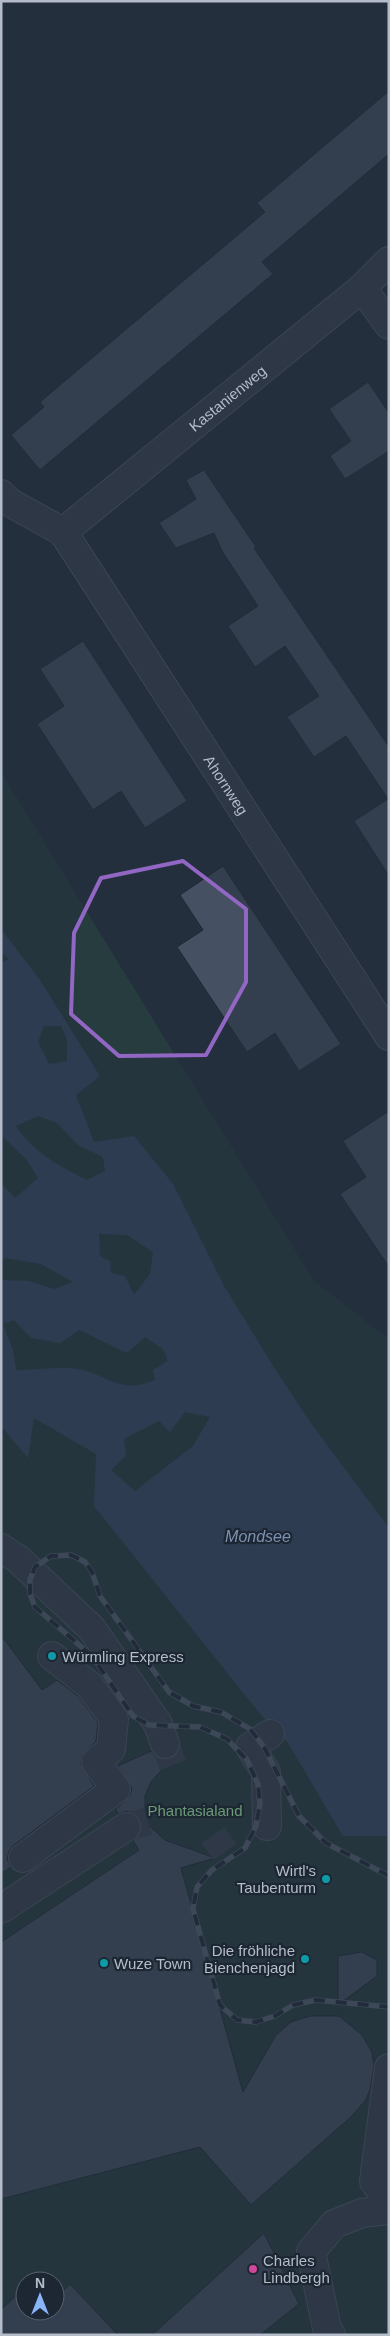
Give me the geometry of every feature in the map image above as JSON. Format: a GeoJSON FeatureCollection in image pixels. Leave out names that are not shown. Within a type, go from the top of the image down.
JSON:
{"type":"FeatureCollection","features":[{"type":"Feature","properties":{"kind":"street","name":"Kastanienweg"},"geometry":{"type":"LineString","coordinates":[[64,532],[362,288],[389,261]]}},
{"type":"Feature","properties":{"kind":"street"},"geometry":{"type":"LineString","coordinates":[[362,288],[389,325]]}},
{"type":"Feature","properties":{"kind":"street"},"geometry":{"type":"LineString","coordinates":[[1,494],[9,502],[64,532]]}},
{"type":"Feature","properties":{"kind":"street","name":"Ahornweg"},"geometry":{"type":"LineString","coordinates":[[64,532],[389,1036]]}},
{"type":"Feature","properties":{"kind":"street"},"geometry":{"type":"LineString","coordinates":[[1,1548],[18,1559],[92,1629],[158,1724],[165,1744]]}},
{"type":"Feature","properties":{"kind":"street"},"geometry":{"type":"LineString","coordinates":[[23,1858],[116,1789],[96,1762],[111,1749],[114,1719],[88,1685],[52,1656]]}},
{"type":"Feature","properties":{"kind":"street"},"geometry":{"type":"LineString","coordinates":[[267,1826],[266,1772],[250,1747],[270,1734]]}},
{"type":"Feature","properties":{"kind":"street"},"geometry":{"type":"LineString","coordinates":[[1,1909],[126,1827]]}},
{"type":"Feature","properties":{"kind":"street"},"geometry":{"type":"LineString","coordinates":[[388,2070],[383,2157],[374,2182],[389,2202]]}},
{"type":"Feature","properties":{"kind":"street"},"geometry":{"type":"LineString","coordinates":[[331,2335],[327,2328],[311,2252],[334,2224],[362,2213],[389,2210]]}},
{"type":"Feature","properties":{"kind":"highlighted area"},"geometry":{"type":"Polygon","coordinates":[[[183,861],[246,909],[246,982],[206,1055],[119,1056],[71,1014],[74,933],[101,878],[183,861]]]}},
{"type":"Feature","properties":{"kind":"green space","name":"Phantasialand"},"geometry":{"type":"Polygon","coordinates":[[[1,772],[314,1281],[389,1339],[389,2335],[1,2335],[1,772]]]}},
{"type":"Feature","properties":{"kind":"water","name":"Mondsee"},"geometry":{"type":"Polygon","coordinates":[[[1,929],[40,980],[100,1076],[76,1095],[94,1142],[134,1136],[173,1184],[224,1286],[275,1369],[310,1422],[389,1528],[389,1836],[343,1836],[288,1743],[261,1715],[94,1506],[96,1454],[34,1418],[28,1458],[1,1426],[1,1280],[29,1281],[54,1289],[73,1282],[41,1264],[6,1258],[1,1261],[1,1183],[15,1198],[38,1178],[27,1160],[1,1135],[1,963],[9,959],[1,952],[1,929]],[[44,1026],[38,1042],[49,1064],[67,1061],[67,1039],[61,1026],[44,1026]],[[38,1116],[16,1126],[39,1151],[77,1175],[87,1180],[105,1171],[103,1157],[78,1145],[57,1123],[38,1116]],[[99,1234],[100,1256],[110,1261],[111,1273],[125,1276],[134,1295],[150,1274],[153,1252],[127,1235],[99,1234]],[[14,1320],[3,1324],[13,1350],[16,1370],[71,1368],[89,1372],[123,1385],[143,1384],[155,1380],[153,1370],[168,1361],[163,1349],[145,1337],[127,1353],[79,1330],[60,1343],[31,1338],[14,1320]],[[185,1412],[170,1432],[159,1421],[124,1439],[126,1456],[111,1470],[135,1491],[193,1446],[210,1417],[185,1412]]]}},
{"type":"Feature","properties":{"kind":"building"},"geometry":{"type":"Polygon","coordinates":[[[389,91],[389,154],[262,262],[273,274],[40,470],[11,435],[44,407],[40,402],[265,212],[257,203],[389,91]]]}},
{"type":"Feature","properties":{"kind":"building"},"geometry":{"type":"Polygon","coordinates":[[[368,382],[389,413],[389,451],[345,479],[330,456],[351,441],[329,409],[368,382]]]}},
{"type":"Feature","properties":{"kind":"building"},"geometry":{"type":"Polygon","coordinates":[[[204,470],[256,547],[254,548],[389,747],[389,876],[354,821],[388,799],[346,736],[314,757],[287,717],[319,696],[285,646],[255,667],[228,626],[258,606],[222,551],[214,533],[176,548],[159,523],[196,499],[186,480],[204,470]]]}},
{"type":"Feature","properties":{"kind":"building"},"geometry":{"type":"Polygon","coordinates":[[[83,641],[187,801],[145,828],[121,791],[93,810],[37,724],[64,706],[40,669],[83,641]]]}},
{"type":"Feature","properties":{"kind":"building"},"geometry":{"type":"Polygon","coordinates":[[[223,866],[341,1044],[299,1071],[275,1033],[247,1052],[177,947],[203,930],[180,895],[223,866]]]}},
{"type":"Feature","properties":{"kind":"building"},"geometry":{"type":"Polygon","coordinates":[[[389,1111],[389,1267],[340,1194],[366,1177],[343,1141],[389,1111]]]}},
{"type":"Feature","properties":{"kind":"building"},"geometry":{"type":"Polygon","coordinates":[[[1,1635],[42,1690],[57,1680],[78,1696],[98,1723],[96,1741],[82,1756],[81,1764],[94,1786],[14,1845],[9,1851],[7,1859],[11,1867],[1,1874],[1,1635]]]}},
{"type":"Feature","properties":{"kind":"building","name":"Wuze Town"},"geometry":{"type":"Polygon","coordinates":[[[151,1751],[155,1756],[162,1759],[174,1756],[151,1782],[145,1796],[145,1822],[165,1840],[215,1858],[181,1868],[243,2092],[276,2035],[291,2022],[310,2016],[339,2016],[362,2035],[372,2052],[374,2066],[370,2090],[365,2101],[352,2116],[251,2205],[200,2147],[1,2199],[1,1942],[139,1850],[133,1841],[140,1834],[142,1826],[139,1819],[133,1813],[126,1811],[118,1814],[116,1809],[130,1796],[132,1788],[118,1766],[151,1751]]]}},
{"type":"Feature","properties":{"kind":"building"},"geometry":{"type":"Polygon","coordinates":[[[362,1952],[377,1960],[377,1976],[338,2005],[338,1956],[362,1952]]]}},
{"type":"Feature","properties":{"kind":"building","name":"Charles Lindbergh"},"geometry":{"type":"Polygon","coordinates":[[[264,2233],[299,2304],[260,2335],[152,2335],[264,2233]]]}},
{"type":"Feature","properties":{"kind":"building"},"geometry":{"type":"Polygon","coordinates":[[[70,2284],[118,2335],[1,2335],[1,2310],[15,2297],[15,2321],[65,2321],[65,2289],[70,2284]]]}},
{"type":"Feature","properties":{"kind":"tunnel"},"geometry":{"type":"LineString","coordinates":[[165,1744],[173,1765]]}},
{"type":"Feature","properties":{"kind":"tunnel"},"geometry":{"type":"LineString","coordinates":[[126,1827],[148,1821]]}},
{"type":"Feature","properties":{"kind":"tunnel"},"geometry":{"type":"LineString","coordinates":[[213,1835],[225,1852]]}},
{"type":"Feature","properties":{"kind":"railway"},"geometry":{"type":"LineString","coordinates":[[389,1876],[326,1843],[299,1816],[264,1747],[250,1729],[221,1712],[193,1706],[169,1692],[100,1596],[92,1572],[85,1562],[71,1555],[51,1556],[35,1567],[30,1580],[30,1594],[35,1607],[92,1656],[133,1716],[149,1725],[200,1727],[227,1739],[247,1760],[258,1784],[260,1804],[256,1826],[245,1848],[212,1870],[197,1887],[193,1909],[220,2005],[237,2020],[256,2022],[275,2016],[293,2005],[316,2000],[389,2007]]}},
{"type":"Feature","properties":{"kind":"place","name":"Würmling Express"},"geometry":{"type":"Point","coordinates":[52,1656]}},
{"type":"Feature","properties":{"kind":"place","name":"Wirtl's Taubenturm"},"geometry":{"type":"Point","coordinates":[326,1879]}},
{"type":"Feature","properties":{"kind":"place","name":"Die fröhliche Bienchenjagd"},"geometry":{"type":"Point","coordinates":[305,1959]}},
{"type":"Feature","properties":{"kind":"place","name":"Wuze Town"},"geometry":{"type":"Point","coordinates":[104,1963]}},
{"type":"Feature","properties":{"kind":"place","name":"Charles Lindbergh"},"geometry":{"type":"Point","coordinates":[253,2269]}}]}
